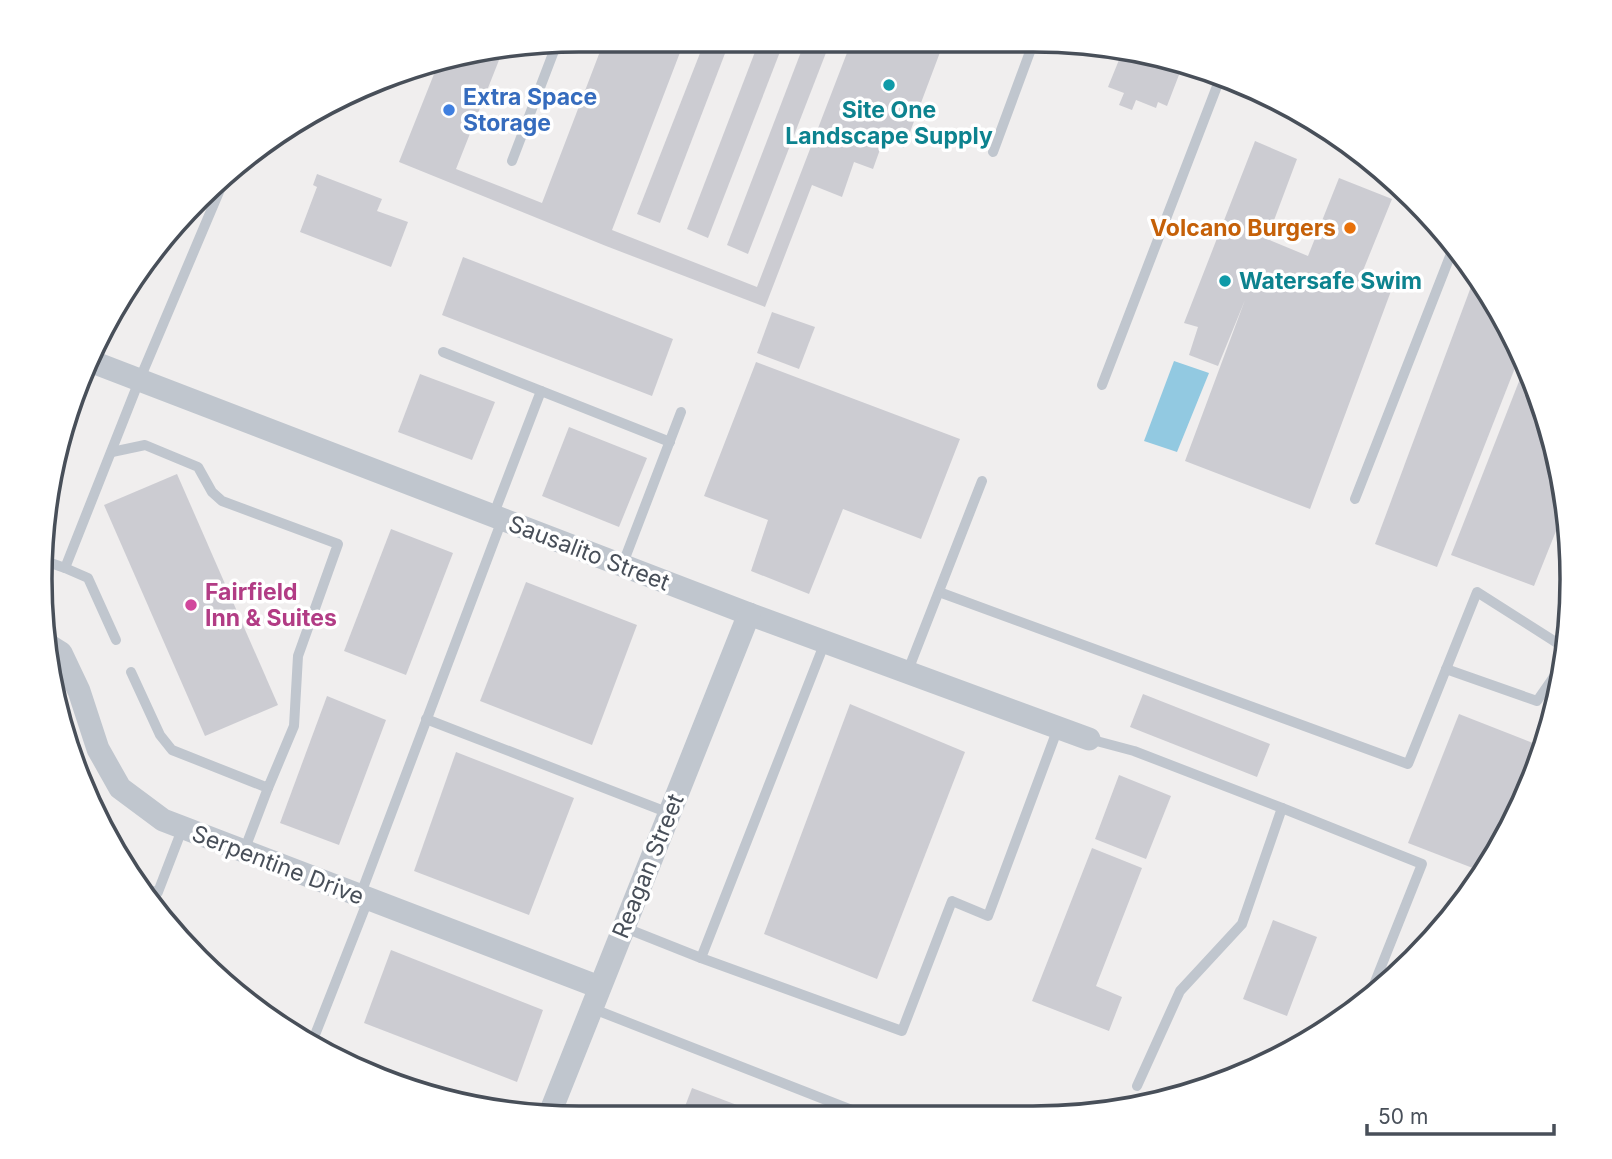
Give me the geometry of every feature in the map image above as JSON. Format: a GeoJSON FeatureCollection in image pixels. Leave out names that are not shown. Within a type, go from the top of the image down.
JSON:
{"type":"FeatureCollection","features":[{"type":"Feature","properties":{"kind":"street","name":"Sausalito Street"},"geometry":{"type":"LineString","coordinates":[[99,365],[622,566],[1089,739]]}},
{"type":"Feature","properties":{"kind":"street","name":"Reagan Street"},"geometry":{"type":"LineString","coordinates":[[553,1105],[749,614]]}},
{"type":"Feature","properties":{"kind":"street","name":"Serpentine Drive"},"geometry":{"type":"LineString","coordinates":[[57,651],[79,691],[98,749],[120,788],[163,820],[364,898],[595,997]]}},
{"type":"Feature","properties":{"kind":"lane"},"geometry":{"type":"LineString","coordinates":[[993,152],[1030,52]]}},
{"type":"Feature","properties":{"kind":"lane"},"geometry":{"type":"LineString","coordinates":[[512,161],[552,54]]}},
{"type":"Feature","properties":{"kind":"lane"},"geometry":{"type":"LineString","coordinates":[[1102,385],[1217,86]]}},
{"type":"Feature","properties":{"kind":"lane"},"geometry":{"type":"LineString","coordinates":[[65,569],[139,381],[216,198]]}},
{"type":"Feature","properties":{"kind":"lane"},"geometry":{"type":"LineString","coordinates":[[1354,499],[1450,257]]}},
{"type":"Feature","properties":{"kind":"lane"},"geometry":{"type":"LineString","coordinates":[[443,352],[670,442]]}},
{"type":"Feature","properties":{"kind":"lane"},"geometry":{"type":"LineString","coordinates":[[315,1035],[541,391]]}},
{"type":"Feature","properties":{"kind":"lane"},"geometry":{"type":"LineString","coordinates":[[622,566],[681,412]]}},
{"type":"Feature","properties":{"kind":"lane"},"geometry":{"type":"LineString","coordinates":[[112,452],[145,445],[198,467],[212,492],[222,501],[338,544],[298,656],[294,726],[244,851]]}},
{"type":"Feature","properties":{"kind":"lane"},"geometry":{"type":"LineString","coordinates":[[907,673],[982,481]]}},
{"type":"Feature","properties":{"kind":"lane"},"geometry":{"type":"LineString","coordinates":[[53,564],[88,578],[116,640]]}},
{"type":"Feature","properties":{"kind":"lane"},"geometry":{"type":"LineString","coordinates":[[939,592],[1408,764],[1477,592],[1556,642]]}},
{"type":"Feature","properties":{"kind":"lane"},"geometry":{"type":"LineString","coordinates":[[701,958],[825,642]]}},
{"type":"Feature","properties":{"kind":"lane"},"geometry":{"type":"LineString","coordinates":[[1446,669],[1537,701],[1548,684]]}},
{"type":"Feature","properties":{"kind":"lane"},"geometry":{"type":"LineString","coordinates":[[131,672],[160,735],[172,750],[268,788]]}},
{"type":"Feature","properties":{"kind":"lane"},"geometry":{"type":"LineString","coordinates":[[426,719],[669,813]]}},
{"type":"Feature","properties":{"kind":"lane"},"geometry":{"type":"LineString","coordinates":[[623,927],[902,1031],[952,901],[988,916],[1058,728]]}},
{"type":"Feature","properties":{"kind":"lane"},"geometry":{"type":"LineString","coordinates":[[1089,739],[1134,751],[1422,864],[1376,979]]}},
{"type":"Feature","properties":{"kind":"lane"},"geometry":{"type":"LineString","coordinates":[[1137,1086],[1180,991],[1242,924],[1282,808]]}},
{"type":"Feature","properties":{"kind":"lane"},"geometry":{"type":"LineString","coordinates":[[155,891],[158,892],[183,827]]}},
{"type":"Feature","properties":{"kind":"lane"},"geometry":{"type":"LineString","coordinates":[[595,997],[844,1106]]}},
{"type":"Feature","properties":{"kind":"water"},"geometry":{"type":"Polygon","coordinates":[[[1174,361],[1209,373],[1177,452],[1144,441],[1174,361]]]}},
{"type":"Feature","properties":{"kind":"building"},"geometry":{"type":"Polygon","coordinates":[[[600,52],[680,52],[612,230],[757,287],[847,52],[940,52],[904,148],[869,135],[883,141],[873,169],[854,162],[842,197],[812,185],[765,307],[399,162],[435,73],[499,59],[456,169],[542,203],[600,52]]]}},
{"type":"Feature","properties":{"kind":"building"},"geometry":{"type":"Polygon","coordinates":[[[700,52],[726,52],[660,223],[637,214],[700,52]]]}},
{"type":"Feature","properties":{"kind":"building"},"geometry":{"type":"Polygon","coordinates":[[[755,52],[780,52],[708,238],[687,229],[755,52]]]}},
{"type":"Feature","properties":{"kind":"building"},"geometry":{"type":"Polygon","coordinates":[[[801,52],[826,52],[748,254],[727,245],[801,52]]]}},
{"type":"Feature","properties":{"kind":"building"},"geometry":{"type":"Polygon","coordinates":[[[1119,60],[1180,73],[1167,106],[1158,102],[1156,108],[1136,100],[1132,110],[1119,105],[1124,93],[1108,87],[1119,60]]]}},
{"type":"Feature","properties":{"kind":"building"},"geometry":{"type":"Polygon","coordinates":[[[1255,141],[1297,159],[1267,239],[1308,256],[1339,178],[1392,199],[1360,278],[1391,291],[1310,509],[1185,461],[1245,300],[1218,366],[1189,355],[1198,327],[1184,323],[1255,141]]]}},
{"type":"Feature","properties":{"kind":"building"},"geometry":{"type":"Polygon","coordinates":[[[317,174],[382,199],[377,211],[408,222],[391,267],[300,232],[317,187],[313,185],[317,174]]]}},
{"type":"Feature","properties":{"kind":"building"},"geometry":{"type":"Polygon","coordinates":[[[463,257],[673,339],[652,396],[442,315],[463,257]]]}},
{"type":"Feature","properties":{"kind":"building"},"geometry":{"type":"Polygon","coordinates":[[[1471,287],[1489,316],[1515,368],[1437,567],[1375,544],[1471,287]]]}},
{"type":"Feature","properties":{"kind":"building"},"geometry":{"type":"Polygon","coordinates":[[[772,312],[815,327],[799,369],[757,353],[772,312]]]}},
{"type":"Feature","properties":{"kind":"building"},"geometry":{"type":"Polygon","coordinates":[[[756,362],[960,439],[921,539],[843,509],[809,594],[751,571],[768,520],[704,496],[756,362]]]}},
{"type":"Feature","properties":{"kind":"building"},"geometry":{"type":"Polygon","coordinates":[[[420,374],[495,402],[472,460],[398,432],[420,374]]]}},
{"type":"Feature","properties":{"kind":"building"},"geometry":{"type":"Polygon","coordinates":[[[1520,380],[1542,443],[1557,529],[1534,586],[1451,555],[1520,380]]]}},
{"type":"Feature","properties":{"kind":"building"},"geometry":{"type":"Polygon","coordinates":[[[569,427],[647,458],[619,527],[542,496],[569,427]]]}},
{"type":"Feature","properties":{"kind":"building","name":"Fairfield Inn & Suites"},"geometry":{"type":"Polygon","coordinates":[[[177,474],[278,705],[205,736],[104,505],[177,474]]]}},
{"type":"Feature","properties":{"kind":"building"},"geometry":{"type":"Polygon","coordinates":[[[391,529],[453,553],[406,675],[344,651],[391,529]]]}},
{"type":"Feature","properties":{"kind":"building"},"geometry":{"type":"Polygon","coordinates":[[[526,582],[637,625],[592,745],[480,701],[526,582]]]}},
{"type":"Feature","properties":{"kind":"building"},"geometry":{"type":"Polygon","coordinates":[[[1143,694],[1270,744],[1257,777],[1130,727],[1143,694]]]}},
{"type":"Feature","properties":{"kind":"building"},"geometry":{"type":"Polygon","coordinates":[[[327,696],[386,720],[339,845],[280,823],[327,696]]]}},
{"type":"Feature","properties":{"kind":"building"},"geometry":{"type":"Polygon","coordinates":[[[850,704],[965,752],[877,979],[764,934],[850,704]]]}},
{"type":"Feature","properties":{"kind":"building"},"geometry":{"type":"Polygon","coordinates":[[[1459,714],[1534,743],[1505,813],[1473,868],[1408,843],[1459,714]]]}},
{"type":"Feature","properties":{"kind":"building"},"geometry":{"type":"Polygon","coordinates":[[[456,752],[574,798],[529,915],[414,871],[456,752]]]}},
{"type":"Feature","properties":{"kind":"building"},"geometry":{"type":"Polygon","coordinates":[[[1119,775],[1171,796],[1146,859],[1095,839],[1119,775]]]}},
{"type":"Feature","properties":{"kind":"building"},"geometry":{"type":"Polygon","coordinates":[[[1092,848],[1142,868],[1096,986],[1122,997],[1109,1031],[1032,1001],[1092,848]]]}},
{"type":"Feature","properties":{"kind":"building"},"geometry":{"type":"Polygon","coordinates":[[[1273,920],[1317,937],[1287,1016],[1243,999],[1273,920]]]}},
{"type":"Feature","properties":{"kind":"building"},"geometry":{"type":"Polygon","coordinates":[[[391,950],[543,1010],[517,1082],[364,1023],[391,950]]]}},
{"type":"Feature","properties":{"kind":"building"},"geometry":{"type":"Polygon","coordinates":[[[692,1088],[740,1106],[685,1106],[692,1088]]]}},
{"type":"Feature","properties":{"kind":"place","name":"Site One Landscape Supply"},"geometry":{"type":"Point","coordinates":[889,85]}},
{"type":"Feature","properties":{"kind":"place","name":"Extra Space Storage"},"geometry":{"type":"Point","coordinates":[449,110]}},
{"type":"Feature","properties":{"kind":"place","name":"Volcano Burgers"},"geometry":{"type":"Point","coordinates":[1350,228]}},
{"type":"Feature","properties":{"kind":"place","name":"Watersafe Swim"},"geometry":{"type":"Point","coordinates":[1225,281]}},
{"type":"Feature","properties":{"kind":"place","name":"Fairfield Inn & Suites"},"geometry":{"type":"Point","coordinates":[191,605]}}]}
